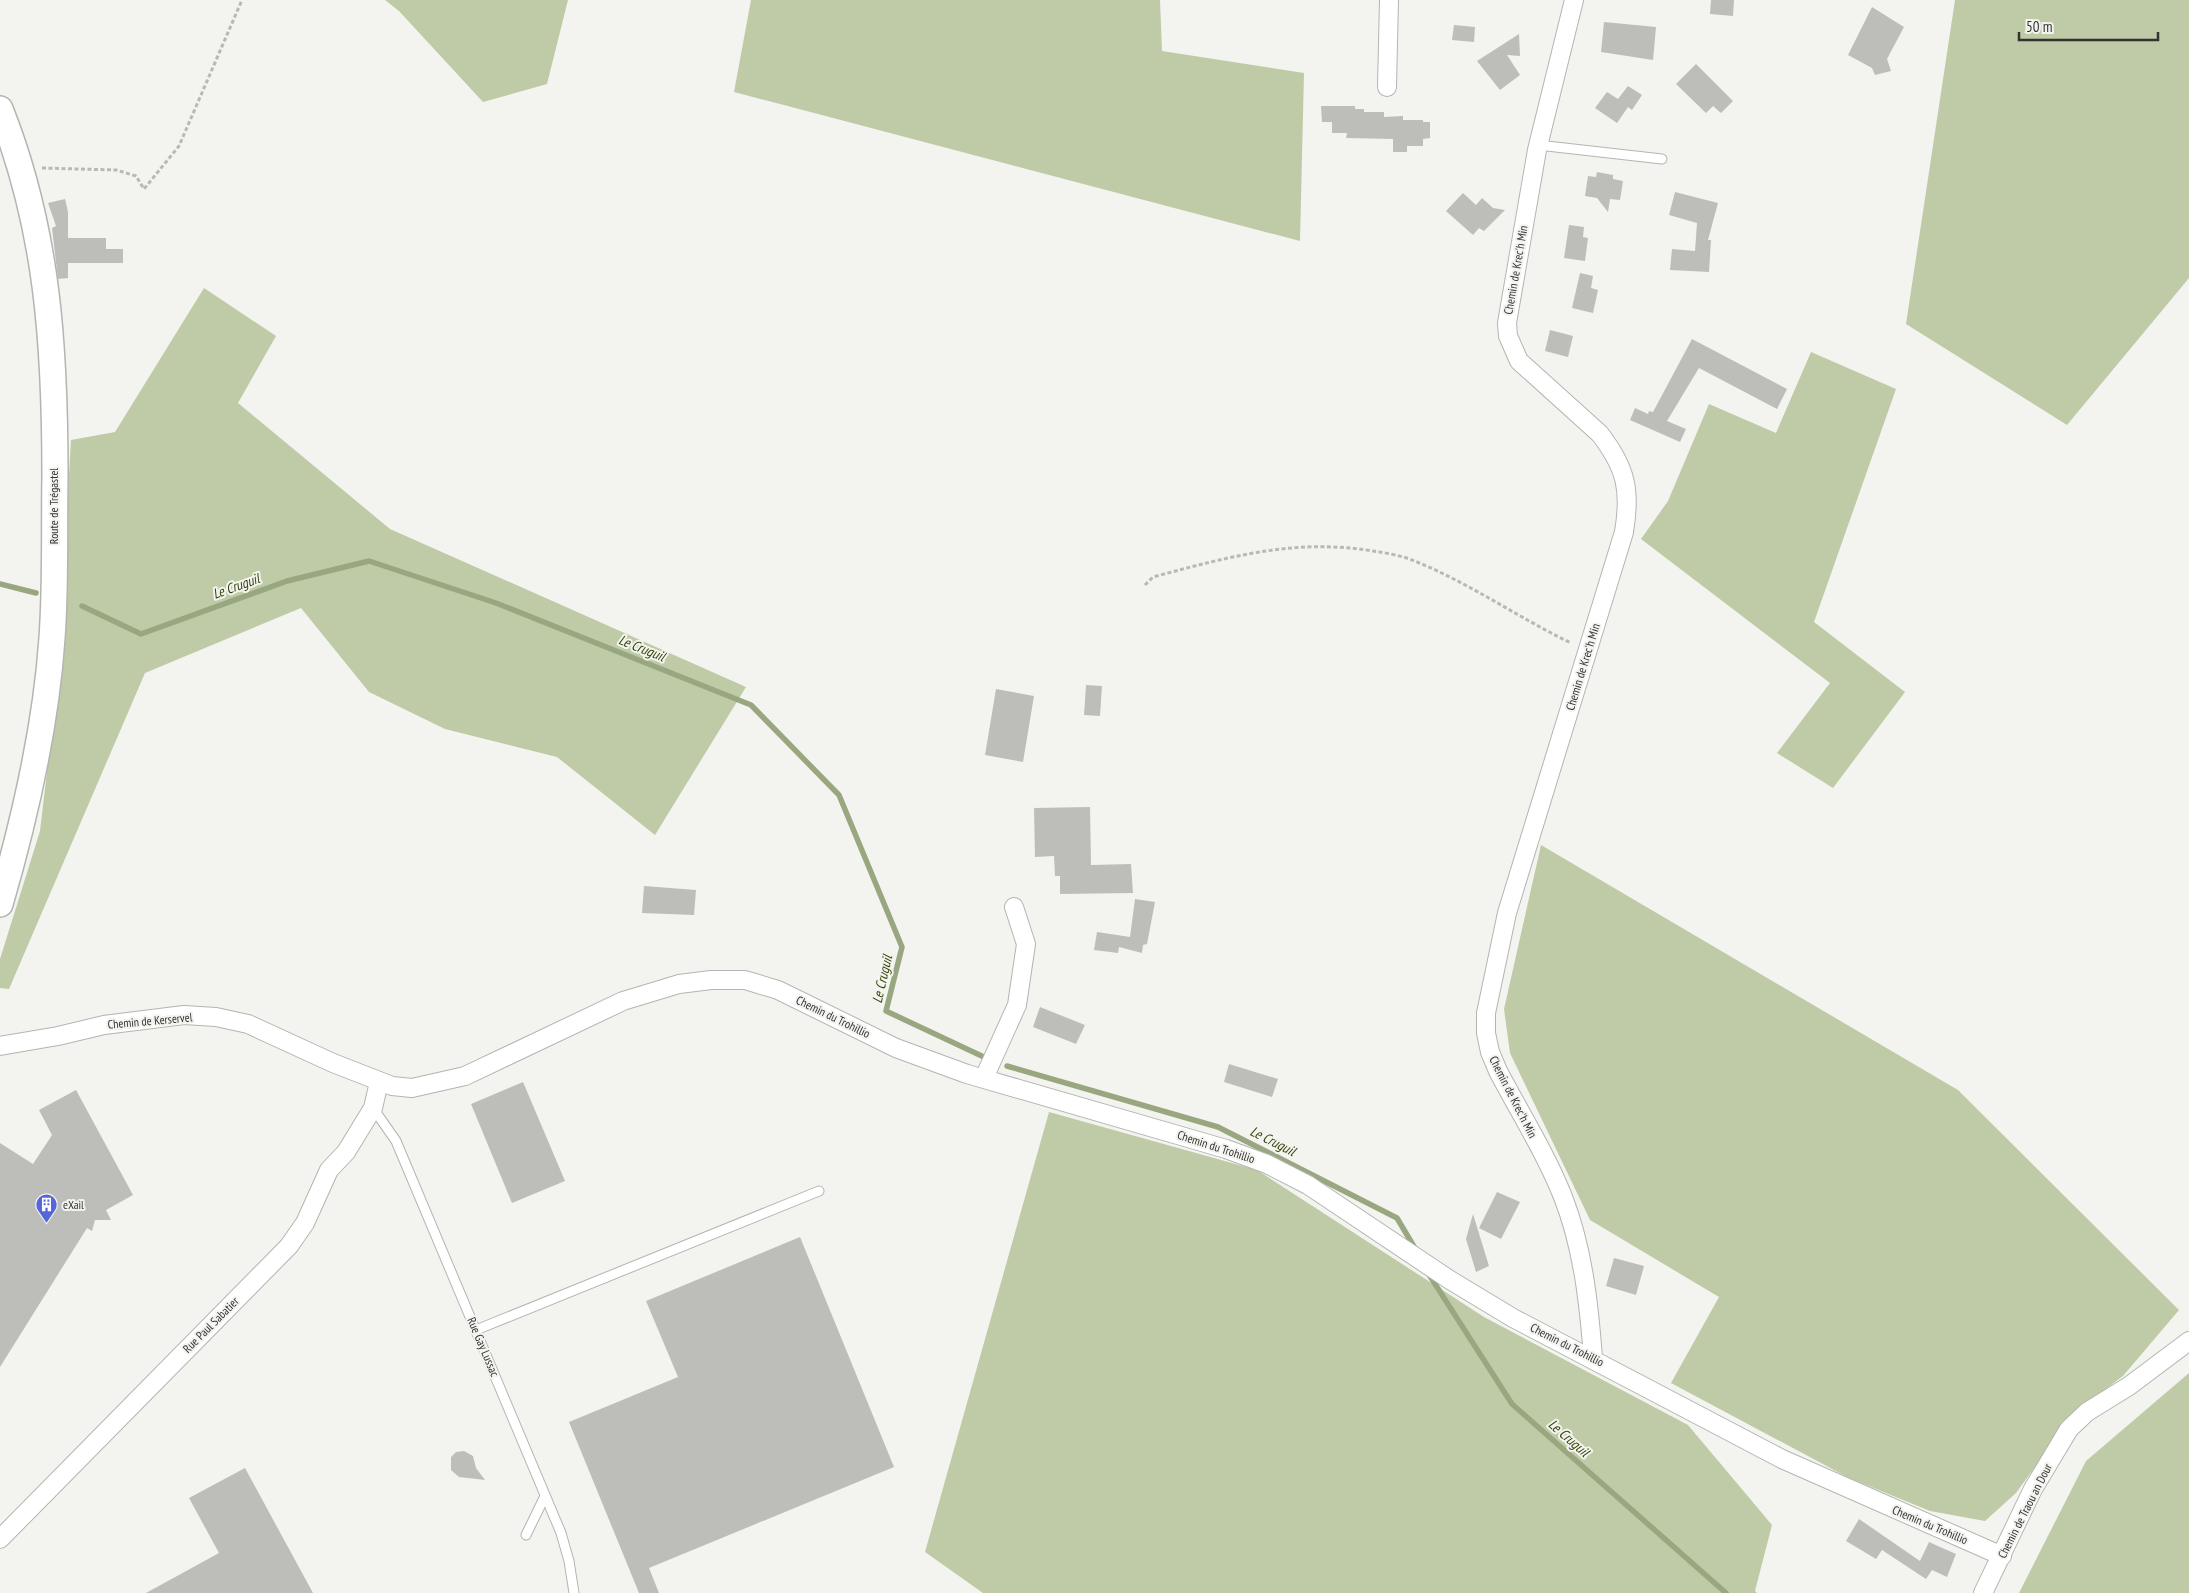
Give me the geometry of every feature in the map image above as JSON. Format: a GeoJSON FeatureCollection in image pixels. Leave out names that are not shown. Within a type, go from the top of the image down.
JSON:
{"type":"FeatureCollection","features":[{"type":"Feature","properties":{"kind":"main road","name":"Route de Trégastel"},"geometry":{"type":"LineString","coordinates":[[0,109],[21,168],[36,231],[48,295],[55,436],[52,638],[29,787],[0,904]]}},
{"type":"Feature","properties":{"kind":"street"},"geometry":{"type":"LineString","coordinates":[[1387,87],[1390,0]]}},
{"type":"Feature","properties":{"kind":"street","name":"Chemin de Krec'h Min"},"geometry":{"type":"LineString","coordinates":[[1574,0],[1538,145],[1507,323],[1508,336],[1519,361],[1604,439],[1621,467],[1628,492],[1629,506],[1624,532],[1507,913],[1489,994],[1486,1032],[1490,1052],[1498,1072],[1563,1197],[1576,1239],[1583,1274],[1589,1310],[1593,1358]]}},
{"type":"Feature","properties":{"kind":"street"},"geometry":{"type":"LineString","coordinates":[[984,1078],[1017,1005],[1026,944],[1014,908]]}},
{"type":"Feature","properties":{"kind":"street","name":"Chemin du Trohillio"},"geometry":{"type":"LineString","coordinates":[[379,1082],[392,1086],[412,1088],[465,1076],[623,1001],[679,984],[728,979],[745,980],[778,990],[896,1048],[984,1078],[1226,1148],[1274,1168],[1308,1185],[1450,1280],[1513,1318],[1593,1358],[1782,1459],[2002,1556]]}},
{"type":"Feature","properties":{"kind":"street","name":"Chemin de Kerservel"},"geometry":{"type":"LineString","coordinates":[[0,1046],[58,1036],[104,1025],[184,1016],[216,1018],[248,1024],[379,1082]]}},
{"type":"Feature","properties":{"kind":"street","name":"Rue Paul Sabatier"},"geometry":{"type":"LineString","coordinates":[[0,1539],[289,1246],[305,1223],[329,1170],[346,1152],[373,1108],[379,1082]]}},
{"type":"Feature","properties":{"kind":"street","name":"Chemin de Traou an Dour"},"geometry":{"type":"LineString","coordinates":[[1983,1593],[2033,1489],[2069,1429],[2087,1412],[2129,1386],[2189,1341]]}},
{"type":"Feature","properties":{"kind":"lane"},"geometry":{"type":"LineString","coordinates":[[1538,145],[1662,159]]}},
{"type":"Feature","properties":{"kind":"lane","name":"Rue Gay Lussac"},"geometry":{"type":"LineString","coordinates":[[373,1108],[396,1141],[566,1546],[574,1593]]}},
{"type":"Feature","properties":{"kind":"lane"},"geometry":{"type":"LineString","coordinates":[[476,1330],[819,1191]]}},
{"type":"Feature","properties":{"kind":"lane"},"geometry":{"type":"LineString","coordinates":[[526,1535],[545,1496]]}},
{"type":"Feature","properties":{"kind":"path"},"geometry":{"type":"LineString","coordinates":[[21,168],[116,170],[136,176],[144,189],[179,146],[242,0]]}},
{"type":"Feature","properties":{"kind":"path"},"geometry":{"type":"LineString","coordinates":[[1145,585],[1153,577],[1245,553],[1292,547],[1358,548],[1415,560],[1466,584],[1555,635],[1588,651]]}},
{"type":"Feature","properties":{"kind":"green space"},"geometry":{"type":"Polygon","coordinates":[[[385,0],[568,0],[547,84],[483,102],[399,11],[385,0]]]}},
{"type":"Feature","properties":{"kind":"green space"},"geometry":{"type":"Polygon","coordinates":[[[751,0],[1160,0],[1162,51],[1304,73],[1300,241],[734,92],[751,0]]]}},
{"type":"Feature","properties":{"kind":"green space"},"geometry":{"type":"Polygon","coordinates":[[[1955,0],[2189,0],[2189,278],[2067,425],[1906,324],[1955,0]]]}},
{"type":"Feature","properties":{"kind":"green space"},"geometry":{"type":"Polygon","coordinates":[[[204,288],[276,336],[238,403],[390,529],[746,687],[655,835],[557,757],[445,729],[369,692],[301,608],[145,673],[9,989],[0,988],[0,959],[40,831],[57,687],[71,440],[115,432],[204,288]]]}},
{"type":"Feature","properties":{"kind":"green space"},"geometry":{"type":"Polygon","coordinates":[[[1811,352],[1896,389],[1814,622],[1905,692],[1833,788],[1777,753],[1830,683],[1641,539],[1668,501],[1709,404],[1776,433],[1811,352]]]}},
{"type":"Feature","properties":{"kind":"green space"},"geometry":{"type":"Polygon","coordinates":[[[1541,845],[1958,1090],[2179,1310],[2123,1376],[2074,1413],[2016,1493],[1985,1521],[1930,1511],[1849,1478],[1671,1383],[1719,1297],[1590,1220],[1510,1053],[1504,1009],[1541,845]]]}},
{"type":"Feature","properties":{"kind":"green space"},"geometry":{"type":"Polygon","coordinates":[[[1049,1112],[1257,1170],[1484,1317],[1688,1425],[1772,1525],[1755,1591],[1757,1593],[983,1593],[925,1552],[1049,1112]]]}},
{"type":"Feature","properties":{"kind":"green space"},"geometry":{"type":"Polygon","coordinates":[[[2189,1373],[2189,1593],[2019,1593],[2086,1461],[2189,1373]]]}},
{"type":"Feature","properties":{"kind":"building"},"geometry":{"type":"Polygon","coordinates":[[[1711,0],[1734,0],[1733,16],[1710,14],[1711,0]]]}},
{"type":"Feature","properties":{"kind":"building"},"geometry":{"type":"Polygon","coordinates":[[[1872,7],[1904,27],[1887,59],[1891,71],[1875,75],[1872,68],[1848,55],[1872,7]]]}},
{"type":"Feature","properties":{"kind":"building"},"geometry":{"type":"Polygon","coordinates":[[[1604,22],[1656,27],[1653,60],[1601,52],[1604,22]]]}},
{"type":"Feature","properties":{"kind":"building"},"geometry":{"type":"Polygon","coordinates":[[[1454,25],[1475,27],[1474,42],[1452,40],[1454,25]]]}},
{"type":"Feature","properties":{"kind":"building"},"geometry":{"type":"Polygon","coordinates":[[[1519,34],[1520,56],[1507,55],[1520,75],[1500,90],[1477,61],[1519,34]]]}},
{"type":"Feature","properties":{"kind":"building"},"geometry":{"type":"Polygon","coordinates":[[[1696,64],[1733,101],[1721,113],[1713,106],[1706,113],[1676,84],[1696,64]]]}},
{"type":"Feature","properties":{"kind":"building"},"geometry":{"type":"Polygon","coordinates":[[[1628,86],[1642,95],[1632,110],[1628,107],[1617,123],[1595,108],[1607,92],[1618,99],[1628,86]]]}},
{"type":"Feature","properties":{"kind":"building"},"geometry":{"type":"Polygon","coordinates":[[[1321,106],[1355,106],[1355,109],[1364,109],[1364,112],[1384,112],[1384,117],[1403,116],[1403,120],[1430,122],[1430,138],[1423,139],[1423,146],[1407,146],[1407,152],[1393,152],[1393,139],[1346,138],[1347,133],[1332,133],[1332,122],[1322,122],[1321,106]]]}},
{"type":"Feature","properties":{"kind":"building"},"geometry":{"type":"Polygon","coordinates":[[[1597,172],[1613,175],[1613,179],[1623,181],[1620,200],[1610,199],[1608,212],[1597,198],[1585,196],[1588,176],[1596,177],[1597,172]]]}},
{"type":"Feature","properties":{"kind":"building"},"geometry":{"type":"Polygon","coordinates":[[[1675,192],[1718,203],[1708,240],[1711,240],[1709,272],[1670,270],[1672,249],[1695,251],[1697,223],[1669,215],[1675,192]]]}},
{"type":"Feature","properties":{"kind":"building"},"geometry":{"type":"Polygon","coordinates":[[[1463,193],[1476,205],[1482,198],[1493,208],[1505,210],[1484,231],[1479,228],[1473,235],[1446,211],[1463,193]]]}},
{"type":"Feature","properties":{"kind":"building"},"geometry":{"type":"Polygon","coordinates":[[[65,199],[68,212],[68,238],[106,238],[106,249],[123,249],[123,263],[68,263],[68,278],[58,279],[52,228],[56,226],[48,203],[65,199]]]}},
{"type":"Feature","properties":{"kind":"building"},"geometry":{"type":"Polygon","coordinates":[[[1569,225],[1584,227],[1583,237],[1588,238],[1585,261],[1564,258],[1569,225]]]}},
{"type":"Feature","properties":{"kind":"building"},"geometry":{"type":"Polygon","coordinates":[[[1580,273],[1593,276],[1591,288],[1598,290],[1593,313],[1572,308],[1580,273]]]}},
{"type":"Feature","properties":{"kind":"building"},"geometry":{"type":"Polygon","coordinates":[[[1550,330],[1573,336],[1568,357],[1545,351],[1550,330]]]}},
{"type":"Feature","properties":{"kind":"building"},"geometry":{"type":"Polygon","coordinates":[[[1692,339],[1787,389],[1777,409],[1699,368],[1667,421],[1686,429],[1680,442],[1630,420],[1635,408],[1648,414],[1649,411],[1653,412],[1692,339]]]}},
{"type":"Feature","properties":{"kind":"building"},"geometry":{"type":"Polygon","coordinates":[[[1086,685],[1102,686],[1100,716],[1084,715],[1086,685]]]}},
{"type":"Feature","properties":{"kind":"building"},"geometry":{"type":"Polygon","coordinates":[[[996,689],[1034,696],[1023,762],[985,755],[996,689]]]}},
{"type":"Feature","properties":{"kind":"building"},"geometry":{"type":"Polygon","coordinates":[[[1090,807],[1091,865],[1131,864],[1133,893],[1060,894],[1060,876],[1055,876],[1054,856],[1035,857],[1034,808],[1090,807]]]}},
{"type":"Feature","properties":{"kind":"building"},"geometry":{"type":"Polygon","coordinates":[[[644,886],[696,890],[694,915],[642,913],[644,886]]]}},
{"type":"Feature","properties":{"kind":"building"},"geometry":{"type":"Polygon","coordinates":[[[1135,899],[1155,902],[1147,944],[1143,945],[1142,953],[1119,947],[1118,953],[1094,950],[1097,932],[1130,937],[1135,899]]]}},
{"type":"Feature","properties":{"kind":"building"},"geometry":{"type":"Polygon","coordinates":[[[1040,1007],[1085,1025],[1076,1044],[1033,1027],[1040,1007]]]}},
{"type":"Feature","properties":{"kind":"building"},"geometry":{"type":"Polygon","coordinates":[[[1229,1064],[1278,1079],[1272,1097],[1224,1082],[1229,1064]]]}},
{"type":"Feature","properties":{"kind":"building"},"geometry":{"type":"Polygon","coordinates":[[[523,1082],[565,1181],[512,1203],[471,1104],[523,1082]]]}},
{"type":"Feature","properties":{"kind":"building","name":"eXail"},"geometry":{"type":"Polygon","coordinates":[[[76,1090],[133,1195],[106,1210],[111,1220],[95,1220],[92,1231],[87,1228],[0,1367],[0,1143],[33,1164],[52,1135],[39,1110],[76,1090]]]}},
{"type":"Feature","properties":{"kind":"building"},"geometry":{"type":"Polygon","coordinates":[[[1497,1192],[1520,1202],[1501,1239],[1479,1228],[1497,1192]]]}},
{"type":"Feature","properties":{"kind":"building"},"geometry":{"type":"Polygon","coordinates":[[[1473,1214],[1489,1266],[1476,1272],[1466,1239],[1473,1214]]]}},
{"type":"Feature","properties":{"kind":"building"},"geometry":{"type":"Polygon","coordinates":[[[800,1237],[894,1467],[649,1568],[659,1593],[639,1593],[569,1422],[678,1377],[646,1301],[800,1237]]]}},
{"type":"Feature","properties":{"kind":"building"},"geometry":{"type":"Polygon","coordinates":[[[1614,1258],[1644,1266],[1636,1295],[1606,1286],[1614,1258]]]}},
{"type":"Feature","properties":{"kind":"building"},"geometry":{"type":"Polygon","coordinates":[[[464,1451],[473,1456],[476,1468],[485,1480],[459,1477],[451,1470],[451,1457],[456,1452],[464,1451]]]}},
{"type":"Feature","properties":{"kind":"building"},"geometry":{"type":"Polygon","coordinates":[[[245,1468],[313,1593],[146,1593],[219,1553],[189,1498],[245,1468]]]}},
{"type":"Feature","properties":{"kind":"building"},"geometry":{"type":"Polygon","coordinates":[[[1859,1519],[1920,1561],[1929,1542],[1956,1554],[1947,1577],[1932,1570],[1926,1579],[1882,1550],[1876,1559],[1846,1541],[1859,1519]]]}},
{"type":"Feature","properties":{"kind":"waterway","name":"Le Cruguil"},"geometry":{"type":"LineString","coordinates":[[82,606],[141,634],[287,581],[369,561],[496,603],[751,705],[839,795],[902,947],[886,1011],[986,1058]]}},
{"type":"Feature","properties":{"kind":"waterway","name":"Le Cruguil"},"geometry":{"type":"LineString","coordinates":[[0,584],[36,593]]}},
{"type":"Feature","properties":{"kind":"waterway","name":"Le Cruguil"},"geometry":{"type":"LineString","coordinates":[[1007,1066],[1218,1127],[1397,1218],[1416,1250]]}},
{"type":"Feature","properties":{"kind":"waterway","name":"Le Cruguil"},"geometry":{"type":"LineString","coordinates":[[1428,1273],[1512,1404],[1726,1593]]}},
{"type":"Feature","properties":{"kind":"place","name":"eXail"},"geometry":{"type":"Point","coordinates":[47,1224]}}]}
